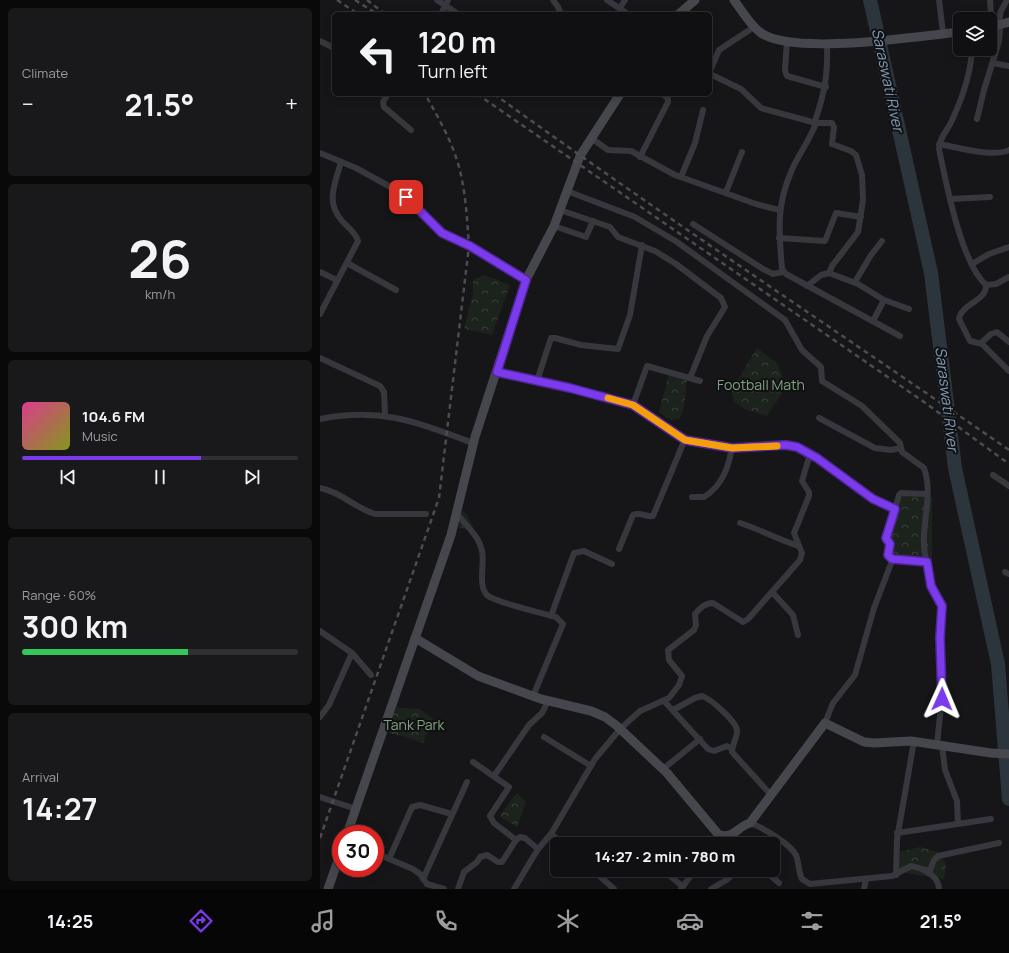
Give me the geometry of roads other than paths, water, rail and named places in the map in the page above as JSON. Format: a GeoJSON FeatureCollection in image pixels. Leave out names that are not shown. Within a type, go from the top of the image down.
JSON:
{"type":"FeatureCollection","features":[{"type":"Feature","properties":{"kind":"main road"},"geometry":{"type":"LineString","coordinates":[[681,12],[695,0]]}},
{"type":"Feature","properties":{"kind":"main road"},"geometry":{"type":"LineString","coordinates":[[734,0],[754,27],[761,33],[775,40],[811,44],[855,42],[953,33]]}},
{"type":"Feature","properties":{"kind":"main road"},"geometry":{"type":"LineString","coordinates":[[997,25],[1009,22]]}},
{"type":"Feature","properties":{"kind":"main road"},"geometry":{"type":"LineString","coordinates":[[350,825],[451,535],[473,443],[526,280],[554,226],[578,162],[591,138],[619,96]]}},
{"type":"Feature","properties":{"kind":"main road"},"geometry":{"type":"LineString","coordinates":[[415,638],[478,676],[548,701],[591,711],[605,717],[663,769],[680,787],[718,834],[724,837],[730,836],[745,824],[750,823],[825,723],[864,742],[914,741],[991,753],[1009,754]]}},
{"type":"Feature","properties":{"kind":"main road"},"geometry":{"type":"LineString","coordinates":[[328,889],[332,877]]}},
{"type":"Feature","properties":{"kind":"street"},"geometry":{"type":"LineString","coordinates":[[437,0],[455,12]]}},
{"type":"Feature","properties":{"kind":"street"},"geometry":{"type":"LineString","coordinates":[[442,12],[448,0]]}},
{"type":"Feature","properties":{"kind":"street"},"geometry":{"type":"LineString","coordinates":[[553,0],[560,12]]}},
{"type":"Feature","properties":{"kind":"street"},"geometry":{"type":"LineString","coordinates":[[607,0],[625,12]]}},
{"type":"Feature","properties":{"kind":"street"},"geometry":{"type":"LineString","coordinates":[[620,8],[625,0]]}},
{"type":"Feature","properties":{"kind":"street"},"geometry":{"type":"LineString","coordinates":[[939,0],[943,34]]}},
{"type":"Feature","properties":{"kind":"street"},"geometry":{"type":"LineString","coordinates":[[990,0],[991,12]]}},
{"type":"Feature","properties":{"kind":"street"},"geometry":{"type":"LineString","coordinates":[[997,18],[1007,0]]}},
{"type":"Feature","properties":{"kind":"street"},"geometry":{"type":"LineString","coordinates":[[712,67],[720,50],[754,27]]}},
{"type":"Feature","properties":{"kind":"street"},"geometry":{"type":"LineString","coordinates":[[997,28],[1000,29],[997,47]]}},
{"type":"Feature","properties":{"kind":"street"},"geometry":{"type":"LineString","coordinates":[[320,41],[332,47]]}},
{"type":"Feature","properties":{"kind":"street"},"geometry":{"type":"LineString","coordinates":[[787,41],[785,70],[787,76],[826,87]]}},
{"type":"Feature","properties":{"kind":"street"},"geometry":{"type":"LineString","coordinates":[[783,272],[779,238],[779,210],[791,171],[816,122],[826,87],[828,72],[828,43]]}},
{"type":"Feature","properties":{"kind":"street"},"geometry":{"type":"LineString","coordinates":[[971,56],[968,78],[962,97],[939,144],[950,199],[958,228],[972,264],[986,285],[984,293],[959,316],[968,339],[972,342],[981,343],[1009,371]]}},
{"type":"Feature","properties":{"kind":"street"},"geometry":{"type":"LineString","coordinates":[[977,119],[994,56]]}},
{"type":"Feature","properties":{"kind":"street"},"geometry":{"type":"LineString","coordinates":[[992,63],[1009,66]]}},
{"type":"Feature","properties":{"kind":"street"},"geometry":{"type":"LineString","coordinates":[[712,75],[741,89],[761,108],[833,125],[832,144],[851,151],[856,155],[864,186],[858,232],[832,266],[829,273]]}},
{"type":"Feature","properties":{"kind":"street"},"geometry":{"type":"LineString","coordinates":[[387,96],[383,106],[411,130]]}},
{"type":"Feature","properties":{"kind":"street"},"geometry":{"type":"LineString","coordinates":[[640,157],[668,102],[668,99],[665,96]]}},
{"type":"Feature","properties":{"kind":"street"},"geometry":{"type":"LineString","coordinates":[[682,177],[695,143],[703,110]]}},
{"type":"Feature","properties":{"kind":"street"},"geometry":{"type":"LineString","coordinates":[[591,138],[608,150],[628,150],[659,167],[682,177],[756,204],[779,210]]}},
{"type":"Feature","properties":{"kind":"street"},"geometry":{"type":"LineString","coordinates":[[939,144],[992,152],[1005,152],[1009,150]]}},
{"type":"Feature","properties":{"kind":"street"},"geometry":{"type":"LineString","coordinates":[[726,192],[742,152]]}},
{"type":"Feature","properties":{"kind":"street"},"geometry":{"type":"LineString","coordinates":[[320,153],[396,190],[415,204],[442,233],[470,246],[526,280]]}},
{"type":"Feature","properties":{"kind":"street"},"geometry":{"type":"LineString","coordinates":[[320,314],[358,241],[336,214],[332,204],[341,162]]}},
{"type":"Feature","properties":{"kind":"street"},"geometry":{"type":"LineString","coordinates":[[567,191],[623,211],[656,229],[785,320],[802,350],[821,367],[822,381],[862,406],[900,443],[903,453],[924,468],[927,494],[927,520],[924,548],[931,586],[942,606],[940,637],[943,687],[940,744],[945,770],[957,801],[958,824]]}},
{"type":"Feature","properties":{"kind":"street"},"geometry":{"type":"LineString","coordinates":[[950,199],[990,197]]}},
{"type":"Feature","properties":{"kind":"street"},"geometry":{"type":"LineString","coordinates":[[560,210],[611,228],[618,237],[642,245],[676,264],[724,303],[724,311],[707,336],[690,378]]}},
{"type":"Feature","properties":{"kind":"street"},"geometry":{"type":"LineString","coordinates":[[779,238],[825,241],[836,213],[861,217]]}},
{"type":"Feature","properties":{"kind":"street"},"geometry":{"type":"LineString","coordinates":[[554,226],[586,237],[593,222]]}},
{"type":"Feature","properties":{"kind":"street"},"geometry":{"type":"LineString","coordinates":[[693,224],[763,269],[773,274],[783,272],[900,336]]}},
{"type":"Feature","properties":{"kind":"street"},"geometry":{"type":"LineString","coordinates":[[855,282],[871,255],[882,241]]}},
{"type":"Feature","properties":{"kind":"street"},"geometry":{"type":"LineString","coordinates":[[537,381],[551,338],[580,345],[618,349],[630,315],[642,245]]}},
{"type":"Feature","properties":{"kind":"street"},"geometry":{"type":"LineString","coordinates":[[972,264],[989,254],[1009,247]]}},
{"type":"Feature","properties":{"kind":"street"},"geometry":{"type":"LineString","coordinates":[[347,263],[396,290]]}},
{"type":"Feature","properties":{"kind":"street"},"geometry":{"type":"LineString","coordinates":[[320,272],[337,280]]}},
{"type":"Feature","properties":{"kind":"street"},"geometry":{"type":"LineString","coordinates":[[807,286],[822,275],[829,273],[855,282],[884,300],[909,309]]}},
{"type":"Feature","properties":{"kind":"street"},"geometry":{"type":"LineString","coordinates":[[986,285],[996,284],[1009,277]]}},
{"type":"Feature","properties":{"kind":"street"},"geometry":{"type":"LineString","coordinates":[[873,321],[884,300]]}},
{"type":"Feature","properties":{"kind":"street"},"geometry":{"type":"LineString","coordinates":[[981,343],[994,332],[1000,334],[1009,342]]}},
{"type":"Feature","properties":{"kind":"street"},"geometry":{"type":"LineString","coordinates":[[320,358],[380,386],[384,392],[384,415]]}},
{"type":"Feature","properties":{"kind":"street"},"geometry":{"type":"LineString","coordinates":[[633,405],[647,366],[700,381]]}},
{"type":"Feature","properties":{"kind":"street"},"geometry":{"type":"LineString","coordinates":[[497,372],[633,405],[685,440],[732,448],[791,446],[810,454],[873,499],[895,509]]}},
{"type":"Feature","properties":{"kind":"street"},"geometry":{"type":"LineString","coordinates":[[320,419],[335,416],[371,414],[384,415],[411,420],[473,443]]}},
{"type":"Feature","properties":{"kind":"street"},"geometry":{"type":"LineString","coordinates":[[819,418],[875,448],[892,450],[901,448]]}},
{"type":"Feature","properties":{"kind":"street"},"geometry":{"type":"LineString","coordinates":[[619,549],[633,515],[637,513],[650,517],[653,516],[685,440]]}},
{"type":"Feature","properties":{"kind":"street"},"geometry":{"type":"LineString","coordinates":[[692,497],[704,497],[721,482],[729,464],[732,448]]}},
{"type":"Feature","properties":{"kind":"street"},"geometry":{"type":"LineString","coordinates":[[514,889],[538,849],[551,834],[591,766],[620,729],[646,707],[664,701],[682,680],[679,672],[667,656],[668,650],[694,630],[696,625],[695,614],[698,610],[705,604],[713,603],[743,622],[748,620],[800,560],[802,553],[794,533],[809,496],[809,492],[802,481],[810,454]]}},
{"type":"Feature","properties":{"kind":"street"},"geometry":{"type":"LineString","coordinates":[[993,475],[1009,486]]}},
{"type":"Feature","properties":{"kind":"street"},"geometry":{"type":"LineString","coordinates":[[320,488],[334,492],[368,512],[375,514],[426,514]]}},
{"type":"Feature","properties":{"kind":"street"},"geometry":{"type":"LineString","coordinates":[[927,494],[901,493],[899,495],[885,540],[890,544],[888,555],[892,559],[927,562]]}},
{"type":"Feature","properties":{"kind":"street"},"geometry":{"type":"LineString","coordinates":[[456,513],[477,537],[480,544],[483,558],[485,592],[494,599],[551,616],[561,620],[563,624],[533,696]]}},
{"type":"Feature","properties":{"kind":"street"},"geometry":{"type":"LineString","coordinates":[[740,523],[756,528],[778,540],[799,546]]}},
{"type":"Feature","properties":{"kind":"street"},"geometry":{"type":"LineString","coordinates":[[551,616],[574,553],[584,551],[612,564]]}},
{"type":"Feature","properties":{"kind":"street"},"geometry":{"type":"LineString","coordinates":[[825,723],[833,703],[855,675],[874,608],[892,559]]}},
{"type":"Feature","properties":{"kind":"street"},"geometry":{"type":"LineString","coordinates":[[772,592],[793,615],[798,635]]}},
{"type":"Feature","properties":{"kind":"street"},"geometry":{"type":"LineString","coordinates":[[320,630],[352,653],[371,675]]}},
{"type":"Feature","properties":{"kind":"street"},"geometry":{"type":"LineString","coordinates":[[320,717],[329,705],[352,653]]}},
{"type":"Feature","properties":{"kind":"street"},"geometry":{"type":"LineString","coordinates":[[673,710],[695,698],[702,696],[708,698],[736,724],[737,732],[732,749],[733,754],[771,795]]}},
{"type":"Feature","properties":{"kind":"street"},"geometry":{"type":"LineString","coordinates":[[494,776],[529,724],[540,716],[548,701]]}},
{"type":"Feature","properties":{"kind":"street"},"geometry":{"type":"LineString","coordinates":[[664,701],[711,750],[718,750],[727,746],[732,749]]}},
{"type":"Feature","properties":{"kind":"street"},"geometry":{"type":"LineString","coordinates":[[544,737],[591,766]]}},
{"type":"Feature","properties":{"kind":"street"},"geometry":{"type":"LineString","coordinates":[[663,769],[700,739]]}},
{"type":"Feature","properties":{"kind":"street"},"geometry":{"type":"LineString","coordinates":[[896,875],[897,833],[914,741]]}},
{"type":"Feature","properties":{"kind":"street"},"geometry":{"type":"LineString","coordinates":[[473,762],[509,787],[490,816],[516,840]]}},
{"type":"Feature","properties":{"kind":"street"},"geometry":{"type":"LineString","coordinates":[[423,879],[467,782]]}},
{"type":"Feature","properties":{"kind":"street"},"geometry":{"type":"LineString","coordinates":[[320,797],[356,809]]}},
{"type":"Feature","properties":{"kind":"street"},"geometry":{"type":"LineString","coordinates":[[389,859],[412,807],[420,805],[452,814]]}},
{"type":"Feature","properties":{"kind":"street"},"geometry":{"type":"LineString","coordinates":[[897,833],[991,819]]}},
{"type":"Feature","properties":{"kind":"street"},"geometry":{"type":"LineString","coordinates":[[750,823],[762,827],[790,848],[795,854],[802,879],[810,884],[831,886],[896,875],[911,866],[929,873],[937,880],[939,889]]}},
{"type":"Feature","properties":{"kind":"street"},"geometry":{"type":"LineString","coordinates":[[551,834],[555,837]]}},
{"type":"Feature","properties":{"kind":"street"},"geometry":{"type":"LineString","coordinates":[[458,889],[464,872],[477,862],[480,857],[487,855],[498,862],[502,862],[516,840],[520,837],[525,838],[538,849]]}},
{"type":"Feature","properties":{"kind":"street"},"geometry":{"type":"LineString","coordinates":[[929,873],[934,860],[938,856],[999,843]]}},
{"type":"Feature","properties":{"kind":"street"},"geometry":{"type":"LineString","coordinates":[[384,857],[413,869],[420,874],[427,884],[444,889]]}},
{"type":"Feature","properties":{"kind":"street"},"geometry":{"type":"LineString","coordinates":[[601,877],[614,889]]}},
{"type":"Feature","properties":{"kind":"street"},"geometry":{"type":"LineString","coordinates":[[670,877],[682,888],[690,877]]}},
{"type":"Feature","properties":{"kind":"street"},"geometry":{"type":"LineString","coordinates":[[711,889],[730,877]]}},
{"type":"Feature","properties":{"kind":"street"},"geometry":{"type":"LineString","coordinates":[[772,877],[779,883]]}},
{"type":"Feature","properties":{"kind":"street"},"geometry":{"type":"LineString","coordinates":[[864,889],[866,879]]}},
{"type":"Feature","properties":{"kind":"waterway","name":"Saraswati River"},"geometry":{"type":"LineString","coordinates":[[870,0],[931,273],[955,468],[998,664],[1009,799]]}},
{"type":"Feature","properties":{"kind":"railway"},"geometry":{"type":"LineString","coordinates":[[337,0],[355,12]]}},
{"type":"Feature","properties":{"kind":"railway"},"geometry":{"type":"LineString","coordinates":[[355,0],[374,12]]}},
{"type":"Feature","properties":{"kind":"railway"},"geometry":{"type":"LineString","coordinates":[[367,0],[382,12]]}},
{"type":"Feature","properties":{"kind":"railway"},"geometry":{"type":"LineString","coordinates":[[320,838],[439,498],[469,246],[465,197],[459,167],[449,139],[426,96]]}},
{"type":"Feature","properties":{"kind":"railway"},"geometry":{"type":"LineString","coordinates":[[480,96],[924,402],[1009,464]]}},
{"type":"Feature","properties":{"kind":"railway"},"geometry":{"type":"LineString","coordinates":[[497,96],[686,229],[1009,450]]}},
{"type":"Feature","properties":{"kind":"park label","name":"Football Math"},"geometry":{"type":"Point","coordinates":[761,384]}},
{"type":"Feature","properties":{"kind":"park label","name":"Tank Park"},"geometry":{"type":"Point","coordinates":[414,724]}}]}
